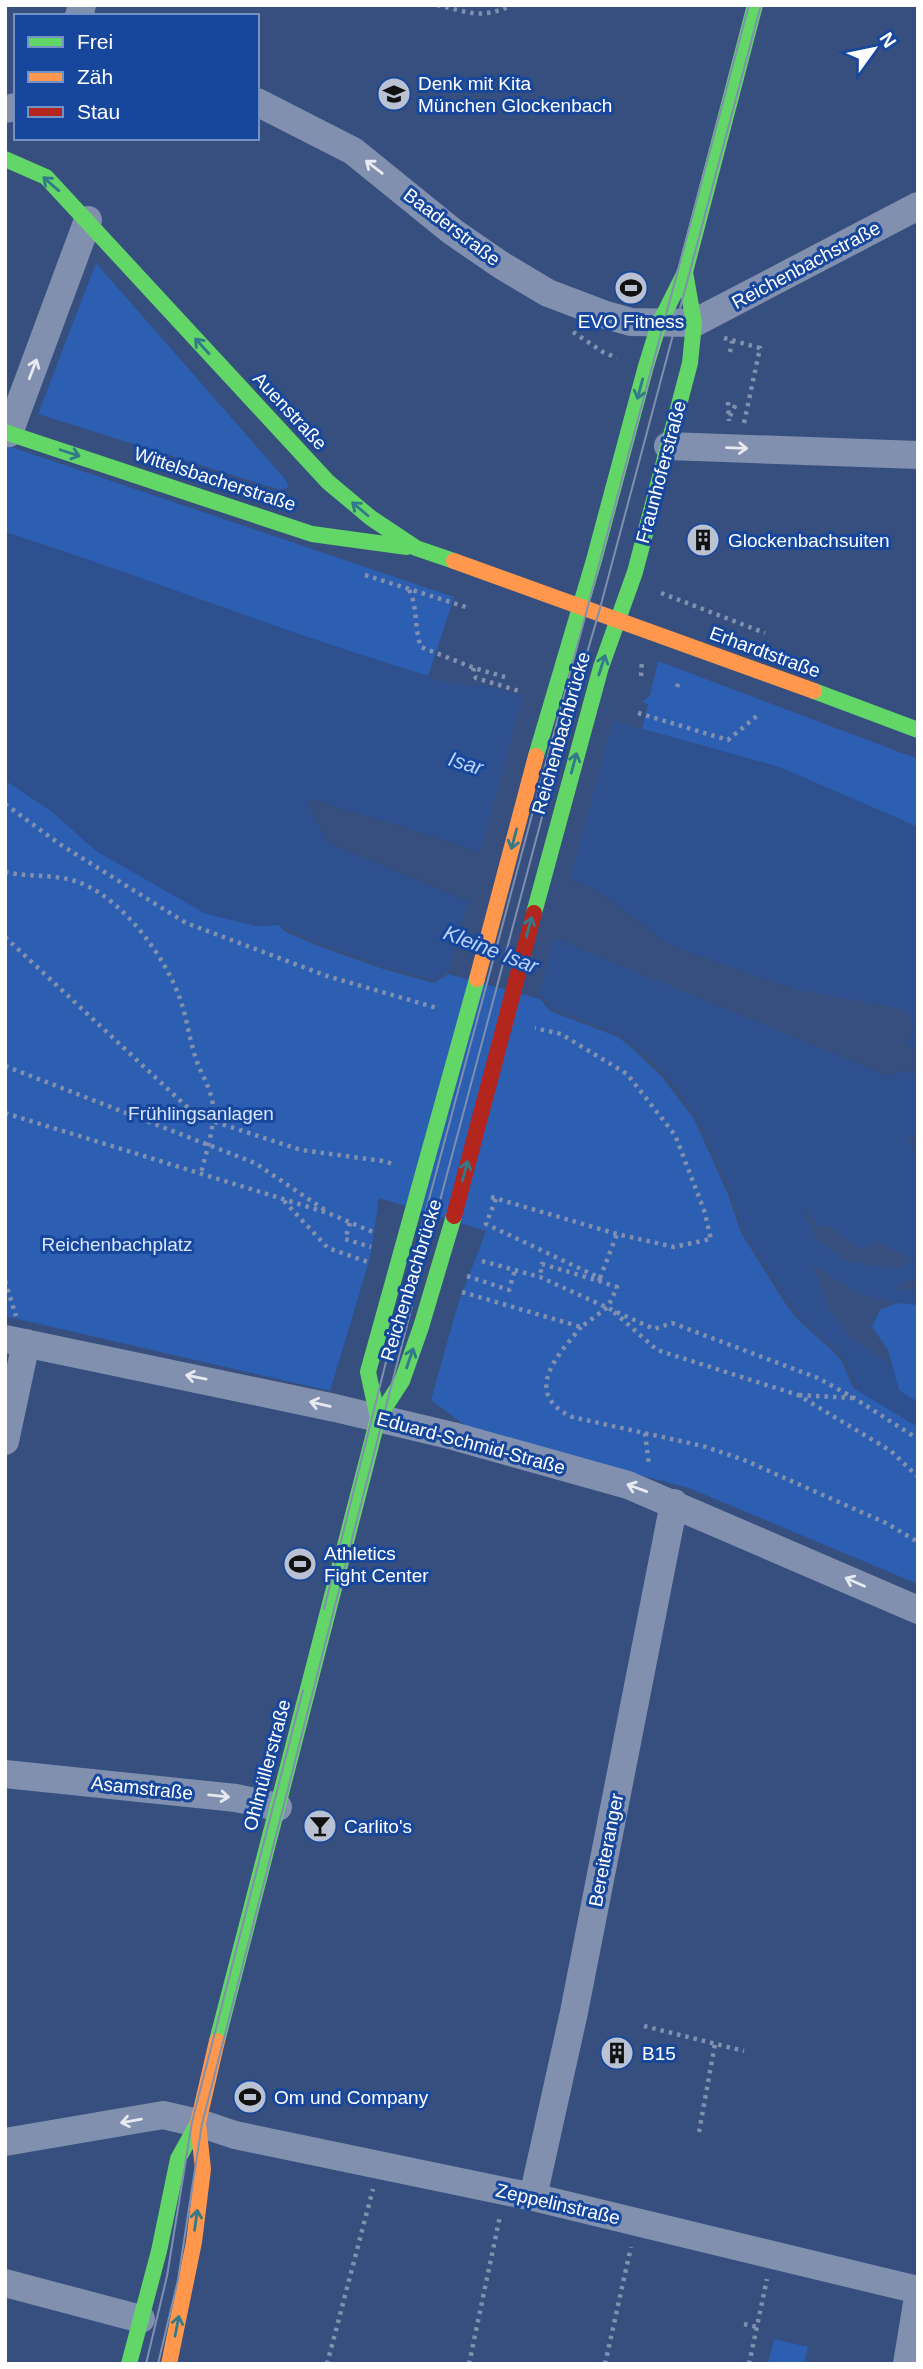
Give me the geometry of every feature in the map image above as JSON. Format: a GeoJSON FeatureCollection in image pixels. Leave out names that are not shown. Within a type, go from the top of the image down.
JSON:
{"type":"FeatureCollection","features":[{"type":"Feature","properties":{"kind":"main road","name":"Fraunhoferstraße"},"geometry":{"type":"LineString","coordinates":[[580,605],[659,324],[685,272],[755,5]]}},
{"type":"Feature","properties":{"kind":"main road","name":"Auenstraße"},"geometry":{"type":"LineString","coordinates":[[5,159],[46,177],[89,220],[328,482],[371,519],[416,548],[599,612]]}},
{"type":"Feature","properties":{"kind":"main road","name":"Fraunhoferstraße"},"geometry":{"type":"LineString","coordinates":[[618,619],[635,572],[690,363],[694,323],[685,272]]}},
{"type":"Feature","properties":{"kind":"main road","name":"Wittelsbacherstraße"},"geometry":{"type":"LineString","coordinates":[[7,432],[312,534],[416,548]]}},
{"type":"Feature","properties":{"kind":"main road","name":"Reichenbachbrücke"},"geometry":{"type":"LineString","coordinates":[[378,1418],[368,1372],[551,702],[580,605]]}},
{"type":"Feature","properties":{"kind":"main road","name":"Erhardtstraße"},"geometry":{"type":"LineString","coordinates":[[599,612],[918,730]]}},
{"type":"Feature","properties":{"kind":"main road","name":"Reichenbachbrücke"},"geometry":{"type":"LineString","coordinates":[[378,1418],[402,1381],[421,1327],[448,1237],[588,713],[618,619]]}},
{"type":"Feature","properties":{"kind":"main road","name":"Ohlmüllerstraße"},"geometry":{"type":"LineString","coordinates":[[129,2364],[159,2251],[178,2159],[198,2123],[231,1984],[378,1418]]}},
{"type":"Feature","properties":{"kind":"main road","name":"Ohlmüllerstraße"},"geometry":{"type":"LineString","coordinates":[[169,2364],[194,2242],[203,2169],[198,2123]]}},
{"type":"Feature","properties":{"kind":"street","name":"Baaderstraße"},"geometry":{"type":"LineString","coordinates":[[259,103],[353,151],[453,232],[548,293],[631,322],[659,324]]}},
{"type":"Feature","properties":{"kind":"street","name":"Reichenbachstraße"},"geometry":{"type":"LineString","coordinates":[[694,323],[918,206]]}},
{"type":"Feature","properties":{"kind":"street"},"geometry":{"type":"LineString","coordinates":[[7,432],[89,220]]}},
{"type":"Feature","properties":{"kind":"street"},"geometry":{"type":"LineString","coordinates":[[659,324],[694,323]]}},
{"type":"Feature","properties":{"kind":"street"},"geometry":{"type":"LineString","coordinates":[[668,446],[918,455]]}},
{"type":"Feature","properties":{"kind":"street"},"geometry":{"type":"LineString","coordinates":[[5,1441],[16,1341]]}},
{"type":"Feature","properties":{"kind":"street","name":"Eduard-Schmid-Straße"},"geometry":{"type":"LineString","coordinates":[[16,1341],[263,1391],[378,1418],[628,1485],[918,1610]]}},
{"type":"Feature","properties":{"kind":"street","name":"Bereiteranger"},"geometry":{"type":"LineString","coordinates":[[533,2197],[574,2012],[674,1503]]}},
{"type":"Feature","properties":{"kind":"street","name":"Asamstraße"},"geometry":{"type":"LineString","coordinates":[[5,1774],[236,1798],[278,1807]]}},
{"type":"Feature","properties":{"kind":"street","name":"Zeppelinstraße"},"geometry":{"type":"LineString","coordinates":[[5,2142],[163,2115],[198,2123],[235,2136],[533,2197],[918,2290]]}},
{"type":"Feature","properties":{"kind":"street"},"geometry":{"type":"LineString","coordinates":[[5,2283],[141,2319]]}},
{"type":"Feature","properties":{"kind":"street"},"geometry":{"type":"LineString","coordinates":[[907,2364],[918,2297]]}},
{"type":"Feature","properties":{"kind":"path"},"geometry":{"type":"LineString","coordinates":[[437,5],[481,15],[493,14],[512,5]]}},
{"type":"Feature","properties":{"kind":"path"},"geometry":{"type":"LineString","coordinates":[[730,352],[732,341]]}},
{"type":"Feature","properties":{"kind":"path"},"geometry":{"type":"LineString","coordinates":[[728,402],[729,418],[736,404]]}},
{"type":"Feature","properties":{"kind":"path"},"geometry":{"type":"LineString","coordinates":[[657,589],[661,593],[765,633]]}},
{"type":"Feature","properties":{"kind":"path"},"geometry":{"type":"LineString","coordinates":[[469,608],[409,590],[414,599],[416,635],[421,647],[505,677]]}},
{"type":"Feature","properties":{"kind":"path"},"geometry":{"type":"LineString","coordinates":[[474,668],[476,678],[502,686]]}},
{"type":"Feature","properties":{"kind":"path"},"geometry":{"type":"LineString","coordinates":[[677,687],[680,679]]}},
{"type":"Feature","properties":{"kind":"path"},"geometry":{"type":"LineString","coordinates":[[638,713],[728,740],[758,715]]}},
{"type":"Feature","properties":{"kind":"path"},"geometry":{"type":"LineString","coordinates":[[5,804],[61,845]]}},
{"type":"Feature","properties":{"kind":"path"},"geometry":{"type":"LineString","coordinates":[[5,872],[57,876],[85,885],[121,910],[157,951],[181,1002],[196,1060],[210,1088],[212,1121],[201,1173]]}},
{"type":"Feature","properties":{"kind":"path"},"geometry":{"type":"LineString","coordinates":[[5,937],[186,1105],[212,1121],[301,1150],[396,1165]]}},
{"type":"Feature","properties":{"kind":"path"},"geometry":{"type":"LineString","coordinates":[[5,1066],[255,1163],[328,1213]]}},
{"type":"Feature","properties":{"kind":"path"},"geometry":{"type":"LineString","coordinates":[[5,1113],[328,1213],[374,1233]]}},
{"type":"Feature","properties":{"kind":"path"},"geometry":{"type":"LineString","coordinates":[[484,1195],[549,1214]]}},
{"type":"Feature","properties":{"kind":"path"},"geometry":{"type":"LineString","coordinates":[[496,1199],[486,1224],[617,1287],[608,1307],[582,1327],[554,1359],[546,1376],[550,1399],[558,1410],[572,1417],[703,1446],[744,1460],[886,1523],[918,1542]]}},
{"type":"Feature","properties":{"kind":"path"},"geometry":{"type":"LineString","coordinates":[[284,1201],[328,1248],[371,1263]]}},
{"type":"Feature","properties":{"kind":"path"},"geometry":{"type":"LineString","coordinates":[[350,1223],[345,1239],[375,1249]]}},
{"type":"Feature","properties":{"kind":"path"},"geometry":{"type":"LineString","coordinates":[[599,1279],[617,1234]]}},
{"type":"Feature","properties":{"kind":"path"},"geometry":{"type":"LineString","coordinates":[[482,1261],[540,1277],[654,1328],[672,1323],[818,1378],[918,1439]]}},
{"type":"Feature","properties":{"kind":"path"},"geometry":{"type":"LineString","coordinates":[[540,1277],[542,1264],[599,1279]]}},
{"type":"Feature","properties":{"kind":"path"},"geometry":{"type":"LineString","coordinates":[[456,1273],[509,1290],[515,1270]]}},
{"type":"Feature","properties":{"kind":"path"},"geometry":{"type":"LineString","coordinates":[[451,1289],[582,1327]]}},
{"type":"Feature","properties":{"kind":"path"},"geometry":{"type":"LineString","coordinates":[[608,1307],[657,1350],[798,1395],[891,1451],[918,1477]]}},
{"type":"Feature","properties":{"kind":"path"},"geometry":{"type":"LineString","coordinates":[[798,1395],[854,1398]]}},
{"type":"Feature","properties":{"kind":"path"},"geometry":{"type":"LineString","coordinates":[[644,2026],[744,2051]]}},
{"type":"Feature","properties":{"kind":"path"},"geometry":{"type":"LineString","coordinates":[[699,2132],[715,2044]]}},
{"type":"Feature","properties":{"kind":"path"},"geometry":{"type":"LineString","coordinates":[[327,2364],[379,2165]]}},
{"type":"Feature","properties":{"kind":"path"},"geometry":{"type":"LineString","coordinates":[[469,2364],[505,2191]]}},
{"type":"Feature","properties":{"kind":"path"},"geometry":{"type":"LineString","coordinates":[[605,2364],[636,2222]]}},
{"type":"Feature","properties":{"kind":"path"},"geometry":{"type":"LineString","coordinates":[[749,2364],[772,2254]]}},
{"type":"Feature","properties":{"kind":"path"},"geometry":{"type":"LineString","coordinates":[[744,2324],[757,2327]]}},
{"type":"Feature","properties":{"kind":"green space"},"geometry":{"type":"Polygon","coordinates":[[[96,263],[285,479],[289,487],[280,490],[38,414],[96,263]]]}},
{"type":"Feature","properties":{"kind":"green space"},"geometry":{"type":"Polygon","coordinates":[[[5,445],[454,597],[428,676],[321,642],[5,532],[5,445]]]}},
{"type":"Feature","properties":{"kind":"green space"},"geometry":{"type":"Polygon","coordinates":[[[658,661],[918,759],[918,827],[779,767],[642,729],[648,704],[642,702],[650,696],[658,661]]]}},
{"type":"Feature","properties":{"kind":"green space","name":"Frühlingsanlagen"},"geometry":{"type":"Polygon","coordinates":[[[5,780],[51,811],[256,926],[279,925],[542,996],[620,1034],[682,1095],[859,1391],[918,1427],[918,1584],[689,1488],[473,1431],[431,1400],[458,1304],[486,1231],[379,1198],[370,1258],[330,1391],[5,1316],[5,780]]]}},
{"type":"Feature","properties":{"kind":"green space"},"geometry":{"type":"Polygon","coordinates":[[[897,1303],[918,1305],[918,1402],[899,1391],[888,1350],[872,1327],[880,1310],[897,1303]]]}},
{"type":"Feature","properties":{"kind":"green space"},"geometry":{"type":"Polygon","coordinates":[[[774,2339],[808,2347],[804,2364],[768,2364],[774,2339]]]}},
{"type":"Feature","properties":{"kind":"water"},"geometry":{"type":"Polygon","coordinates":[[[5,532],[423,676],[455,684],[485,685],[779,767],[918,827],[918,1049],[903,1043],[910,1040],[909,1013],[886,1005],[850,1001],[794,989],[688,952],[666,943],[618,905],[587,885],[313,799],[307,806],[330,844],[888,1076],[907,1070],[918,1075],[918,1134],[906,1139],[918,1156],[918,1279],[909,1279],[896,1288],[902,1291],[918,1290],[918,1305],[857,1293],[812,1264],[830,1310],[850,1338],[892,1365],[899,1390],[918,1402],[918,1427],[858,1391],[845,1360],[802,1320],[790,1305],[744,1232],[732,1193],[706,1134],[682,1095],[665,1074],[620,1034],[551,1008],[548,1001],[448,970],[435,979],[384,966],[279,925],[256,926],[206,914],[96,851],[51,811],[5,780],[5,532]],[[801,1205],[815,1239],[846,1261],[895,1269],[914,1261],[876,1241],[861,1250],[829,1226],[820,1227],[801,1205]]]}},
{"type":"Feature","properties":{"kind":"pier"},"geometry":{"type":"Polygon","coordinates":[[[523,695],[613,720],[570,880],[587,885],[666,943],[688,952],[794,989],[902,1009],[908,1013],[913,1027],[910,1040],[904,1043],[918,1049],[918,1053],[899,1044],[909,1032],[909,1021],[901,1012],[793,993],[754,980],[664,946],[616,908],[585,888],[314,803],[311,806],[332,841],[889,1072],[907,1067],[918,1071],[918,1075],[907,1070],[888,1076],[554,938],[539,995],[548,1001],[551,1008],[620,1034],[652,1061],[682,1095],[706,1134],[732,1193],[744,1232],[802,1320],[845,1360],[858,1391],[853,1388],[842,1362],[832,1350],[800,1322],[787,1306],[741,1233],[728,1194],[694,1119],[662,1077],[631,1047],[618,1037],[550,1011],[540,999],[448,974],[434,983],[383,969],[321,947],[284,931],[279,925],[384,966],[434,979],[449,970],[468,900],[330,844],[307,806],[312,799],[480,852],[523,695]]]}},
{"type":"Feature","properties":{"kind":"tram line"},"geometry":{"type":"LineString","coordinates":[[324,1609],[394,1330],[749,5]]}},
{"type":"Feature","properties":{"kind":"tram line"},"geometry":{"type":"LineString","coordinates":[[158,2364],[178,2280],[202,2124],[408,1321],[761,5]]}},
{"type":"Feature","properties":{"kind":"tram line"},"geometry":{"type":"LineString","coordinates":[[146,2364],[167,2276],[192,2122],[303,1690]]}},
{"type":"Feature","properties":{"kind":"traffic: fast"},"geometry":{"type":"LineString","coordinates":[[536,756],[594,560],[646,366],[659,324],[685,272],[755,5]]}},
{"type":"Feature","properties":{"kind":"traffic: fast"},"geometry":{"type":"LineString","coordinates":[[5,159],[46,177],[328,482],[371,518],[416,548],[454,561]]}},
{"type":"Feature","properties":{"kind":"traffic: fast"},"geometry":{"type":"LineString","coordinates":[[534,913],[601,667],[635,572],[690,363],[694,323],[685,272]]}},
{"type":"Feature","properties":{"kind":"traffic: fast"},"geometry":{"type":"LineString","coordinates":[[5,432],[312,534],[407,547]]}},
{"type":"Feature","properties":{"kind":"traffic: fast"},"geometry":{"type":"LineString","coordinates":[[814,691],[918,730]]}},
{"type":"Feature","properties":{"kind":"traffic: fast"},"geometry":{"type":"LineString","coordinates":[[378,1418],[368,1372],[477,979]]}},
{"type":"Feature","properties":{"kind":"traffic: fast"},"geometry":{"type":"LineString","coordinates":[[217,2041],[378,1418],[402,1381],[454,1216]]}},
{"type":"Feature","properties":{"kind":"traffic: fast"},"geometry":{"type":"LineString","coordinates":[[129,2364],[159,2251],[178,2159],[198,2123]]}},
{"type":"Feature","properties":{"kind":"traffic: slow"},"geometry":{"type":"LineString","coordinates":[[454,561],[814,691]]}},
{"type":"Feature","properties":{"kind":"traffic: slow"},"geometry":{"type":"LineString","coordinates":[[477,979],[536,756]]}},
{"type":"Feature","properties":{"kind":"traffic: slow"},"geometry":{"type":"LineString","coordinates":[[169,2364],[194,2242],[203,2169],[198,2123],[217,2041]]}},
{"type":"Feature","properties":{"kind":"traffic: jam"},"geometry":{"type":"LineString","coordinates":[[454,1216],[534,913]]}},
{"type":"Feature","properties":{"kind":"place","name":"Denk mit Kita München Glockenbach"},"geometry":{"type":"Point","coordinates":[394,94]}},
{"type":"Feature","properties":{"kind":"place","name":"EVO Fitness"},"geometry":{"type":"Point","coordinates":[631,288]}},
{"type":"Feature","properties":{"kind":"place","name":"Glockenbachsuiten"},"geometry":{"type":"Point","coordinates":[703,540]}},
{"type":"Feature","properties":{"kind":"place","name":"Athletics Fight Center"},"geometry":{"type":"Point","coordinates":[300,1564]}},
{"type":"Feature","properties":{"kind":"place","name":"Carlito's"},"geometry":{"type":"Point","coordinates":[320,1826]}},
{"type":"Feature","properties":{"kind":"place","name":"B15"},"geometry":{"type":"Point","coordinates":[617,2053]}},
{"type":"Feature","properties":{"kind":"place","name":"Om und Company"},"geometry":{"type":"Point","coordinates":[250,2097]}},
{"type":"Feature","properties":{"kind":"water label","name":"Isar"},"geometry":{"type":"Point","coordinates":[466,763]}},
{"type":"Feature","properties":{"kind":"water label","name":"Kleine Isar"},"geometry":{"type":"Point","coordinates":[491,949]}},
{"type":"Feature","properties":{"kind":"park label","name":"Reichenbachplatz"},"geometry":{"type":"Point","coordinates":[117,1244]}}]}
